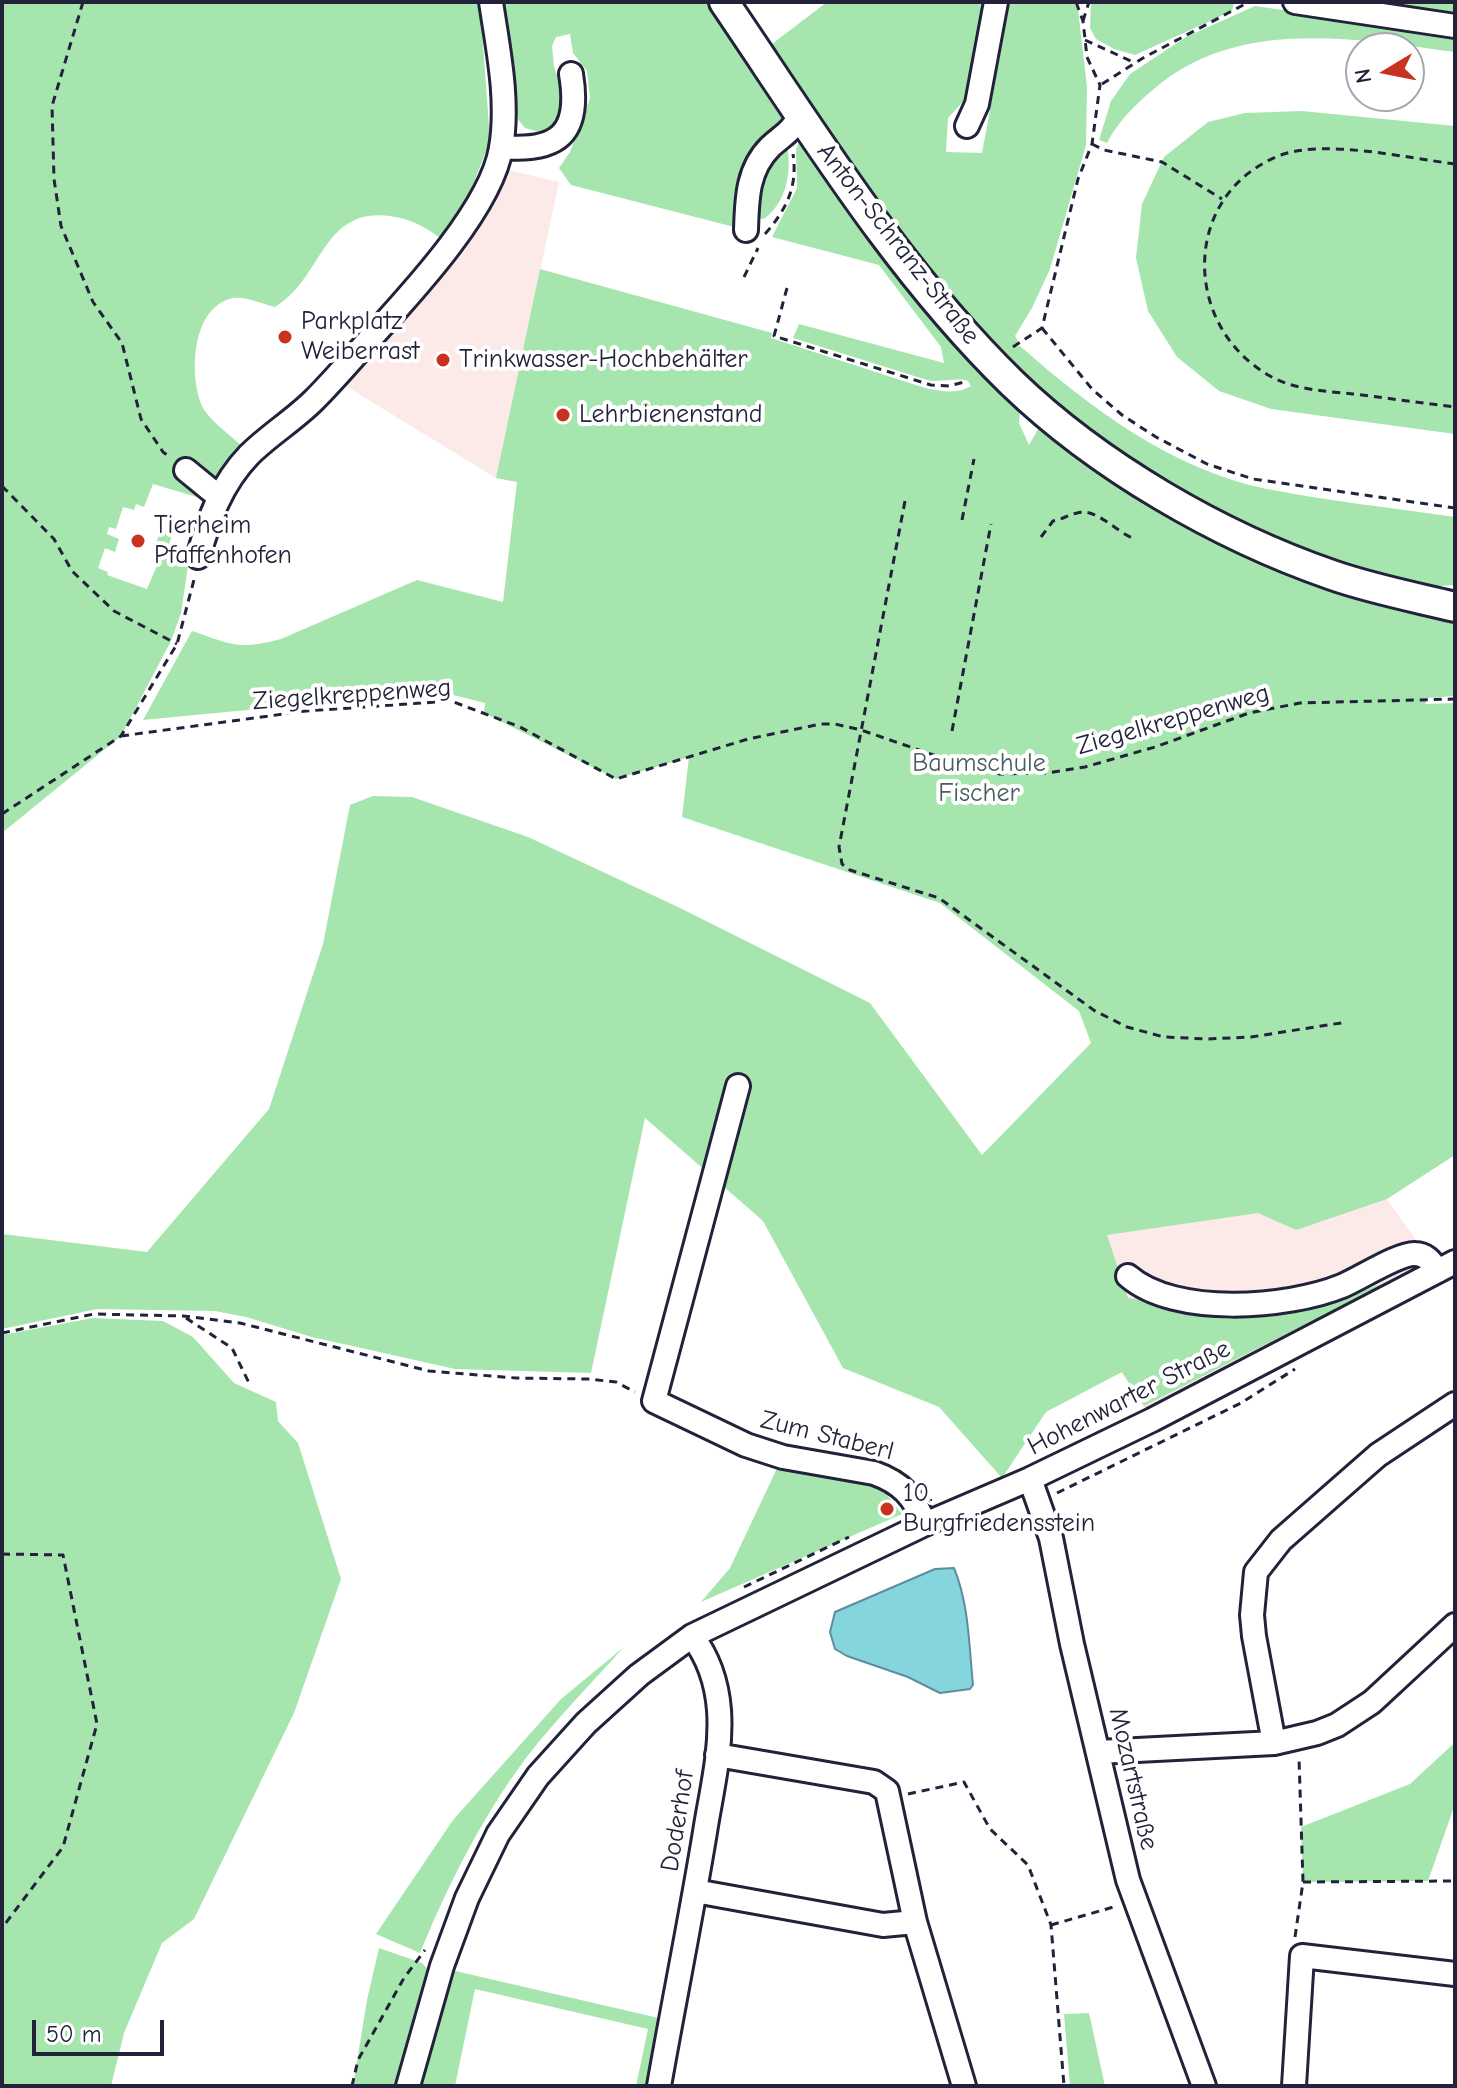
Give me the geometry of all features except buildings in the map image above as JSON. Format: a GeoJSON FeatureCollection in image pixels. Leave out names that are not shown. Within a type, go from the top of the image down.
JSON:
{"type":"FeatureCollection","features":[{"type":"Feature","properties":{"kind":"main road","name":"Anton-Schranz-Straße"},"geometry":{"type":"LineString","coordinates":[[724,2],[795,125],[914,273],[1013,384],[1091,449],[1190,510],[1305,565],[1360,583],[1455,607]]}},
{"type":"Feature","properties":{"kind":"street"},"geometry":{"type":"LineString","coordinates":[[198,557],[219,497],[233,474],[251,454],[313,401],[404,300],[461,230],[483,196],[501,147],[503,94],[491,2]]}},
{"type":"Feature","properties":{"kind":"street"},"geometry":{"type":"LineString","coordinates":[[967,126],[977,104],[996,2]]}},
{"type":"Feature","properties":{"kind":"street"},"geometry":{"type":"LineString","coordinates":[[1295,2],[1455,26]]}},
{"type":"Feature","properties":{"kind":"street"},"geometry":{"type":"LineString","coordinates":[[501,147],[544,146],[560,138],[573,109],[571,74]]}},
{"type":"Feature","properties":{"kind":"street"},"geometry":{"type":"LineString","coordinates":[[756,238],[750,183],[771,146],[795,125]]}},
{"type":"Feature","properties":{"kind":"street"},"geometry":{"type":"LineString","coordinates":[[186,470],[219,497]]}},
{"type":"Feature","properties":{"kind":"street"},"geometry":{"type":"LineString","coordinates":[[654,1401],[738,1086]]}},
{"type":"Feature","properties":{"kind":"street"},"geometry":{"type":"LineString","coordinates":[[1128,1276],[1142,1287],[1176,1297],[1252,1305],[1320,1294],[1405,1255],[1423,1256],[1446,1267]]}},
{"type":"Feature","properties":{"kind":"street","name":"Hohenwarter Straße"},"geometry":{"type":"LineString","coordinates":[[408,2086],[442,1966],[467,1898],[498,1834],[538,1776],[586,1723],[639,1675],[692,1636],[1152,1420],[1446,1267]]}},
{"type":"Feature","properties":{"kind":"street","name":"Zum Staberl"},"geometry":{"type":"LineString","coordinates":[[654,1401],[746,1445],[770,1453],[889,1478],[911,1495],[925,1524]]}},
{"type":"Feature","properties":{"kind":"street"},"geometry":{"type":"LineString","coordinates":[[1274,1743],[1254,1636],[1252,1615],[1256,1572],[1281,1540],[1378,1455],[1455,1404]]}},
{"type":"Feature","properties":{"kind":"street","name":"Mozartstraße"},"geometry":{"type":"LineString","coordinates":[[1030,1479],[1051,1538],[1114,1828],[1134,1901],[1204,2086]]}},
{"type":"Feature","properties":{"kind":"street"},"geometry":{"type":"LineString","coordinates":[[1098,1752],[1274,1743],[1337,1725],[1372,1702],[1455,1625]]}},
{"type":"Feature","properties":{"kind":"street","name":"Doderhof"},"geometry":{"type":"LineString","coordinates":[[659,2086],[717,1755],[719,1711],[714,1682],[706,1657],[692,1636]]}},
{"type":"Feature","properties":{"kind":"street"},"geometry":{"type":"LineString","coordinates":[[717,1755],[874,1782],[883,1787],[890,1797],[915,1922],[964,2086]]}},
{"type":"Feature","properties":{"kind":"street"},"geometry":{"type":"LineString","coordinates":[[695,1891],[883,1925],[915,1922]]}},
{"type":"Feature","properties":{"kind":"street"},"geometry":{"type":"LineString","coordinates":[[1294,2086],[1302,1956],[1455,1974]]}},
{"type":"Feature","properties":{"kind":"path"},"geometry":{"type":"LineString","coordinates":[[83,2],[52,106],[54,179],[61,226],[93,302],[122,343],[141,419],[163,452],[186,470]]}},
{"type":"Feature","properties":{"kind":"path"},"geometry":{"type":"LineString","coordinates":[[1013,347],[1042,328],[1078,179],[1092,144],[1100,85],[1087,57],[1083,21],[1076,2]]}},
{"type":"Feature","properties":{"kind":"path"},"geometry":{"type":"LineString","coordinates":[[1083,21],[1089,2]]}},
{"type":"Feature","properties":{"kind":"path"},"geometry":{"type":"LineString","coordinates":[[1100,85],[1249,2]]}},
{"type":"Feature","properties":{"kind":"path"},"geometry":{"type":"LineString","coordinates":[[1085,40],[1135,63]]}},
{"type":"Feature","properties":{"kind":"path"},"geometry":{"type":"LineString","coordinates":[[744,277],[756,238],[779,217],[793,191],[796,176],[795,125]]}},
{"type":"Feature","properties":{"kind":"path"},"geometry":{"type":"LineString","coordinates":[[1092,144],[1104,150],[1162,162],[1222,199]]}},
{"type":"Feature","properties":{"kind":"path"},"geometry":{"type":"LineString","coordinates":[[1455,164],[1319,147],[1281,155],[1247,175],[1222,199],[1207,240],[1204,280],[1215,320],[1238,354],[1272,378],[1311,389],[1455,407]]}},
{"type":"Feature","properties":{"kind":"path"},"geometry":{"type":"LineString","coordinates":[[787,288],[774,336],[931,385],[949,386],[968,381]]}},
{"type":"Feature","properties":{"kind":"path"},"geometry":{"type":"LineString","coordinates":[[1042,328],[1092,389],[1122,415],[1207,464],[1253,479],[1455,508]]}},
{"type":"Feature","properties":{"kind":"path"},"geometry":{"type":"LineString","coordinates":[[962,520],[974,459]]}},
{"type":"Feature","properties":{"kind":"path"},"geometry":{"type":"LineString","coordinates":[[2,486],[54,539],[72,571],[114,611],[177,644]]}},
{"type":"Feature","properties":{"kind":"path"},"geometry":{"type":"LineString","coordinates":[[905,501],[839,847],[840,859],[845,867],[939,898],[1095,1011],[1127,1027],[1164,1037],[1208,1039],[1251,1037],[1347,1022]]}},
{"type":"Feature","properties":{"kind":"path"},"geometry":{"type":"LineString","coordinates":[[1041,537],[1053,521],[1067,519],[1078,512],[1090,513],[1123,535],[1135,539]]}},
{"type":"Feature","properties":{"kind":"path"},"geometry":{"type":"LineString","coordinates":[[952,731],[991,524]]}},
{"type":"Feature","properties":{"kind":"path"},"geometry":{"type":"LineString","coordinates":[[2,814],[121,736],[177,644],[190,601],[198,557]]}},
{"type":"Feature","properties":{"kind":"path","name":"Ziegelkreppenweg"},"geometry":{"type":"LineString","coordinates":[[121,736],[306,711],[451,701],[520,727],[616,779],[748,739],[805,726],[835,724],[1000,774],[1047,773],[1085,767],[1155,747],[1249,713],[1300,703],[1455,699]]}},
{"type":"Feature","properties":{"kind":"path"},"geometry":{"type":"LineString","coordinates":[[2,1333],[94,1314],[183,1316],[240,1323],[429,1371],[616,1382],[654,1401]]}},
{"type":"Feature","properties":{"kind":"path"},"geometry":{"type":"LineString","coordinates":[[183,1316],[232,1348],[250,1385]]}},
{"type":"Feature","properties":{"kind":"path"},"geometry":{"type":"LineString","coordinates":[[735,1592],[804,1556],[861,1532]]}},
{"type":"Feature","properties":{"kind":"path"},"geometry":{"type":"LineString","coordinates":[[2,1554],[63,1555],[97,1724],[63,1847],[2,1928]]}},
{"type":"Feature","properties":{"kind":"path"},"geometry":{"type":"LineString","coordinates":[[1295,1942],[1303,1882],[1298,1738]]}},
{"type":"Feature","properties":{"kind":"path"},"geometry":{"type":"LineString","coordinates":[[890,1797],[964,1782],[990,1829],[1028,1865],[1051,1925],[1064,2086]]}},
{"type":"Feature","properties":{"kind":"path"},"geometry":{"type":"LineString","coordinates":[[1303,1882],[1455,1881]]}},
{"type":"Feature","properties":{"kind":"path"},"geometry":{"type":"LineString","coordinates":[[1051,1925],[1134,1901]]}},
{"type":"Feature","properties":{"kind":"path"},"geometry":{"type":"LineString","coordinates":[[352,2086],[358,2060],[404,1978],[422,1958],[427,1945]]}},
{"type":"Feature","properties":{"kind":"shaded area"},"geometry":{"type":"Polygon","coordinates":[[[508,170],[559,182],[496,478],[344,385],[401,316],[508,170]]]}},
{"type":"Feature","properties":{"kind":"shaded area"},"geometry":{"type":"Polygon","coordinates":[[[1091,1043],[1387,1199],[1438,1271],[1152,1420],[983,1156],[1091,1043]]]}},
{"type":"Feature","properties":{"kind":"green space"},"geometry":{"type":"Polygon","coordinates":[[[2,2],[480,2],[490,141],[471,190],[445,242],[426,228],[405,219],[368,216],[350,222],[336,233],[304,279],[275,307],[233,298],[219,304],[209,314],[197,344],[195,377],[198,393],[210,418],[251,454],[207,500],[153,484],[144,507],[136,504],[134,510],[123,507],[116,529],[109,527],[107,534],[119,539],[115,552],[105,548],[98,568],[108,572],[107,575],[147,589],[161,556],[190,552],[181,613],[171,641],[121,736],[2,833],[2,2]]]}},
{"type":"Feature","properties":{"kind":"green space"},"geometry":{"type":"Polygon","coordinates":[[[499,2],[710,2],[789,115],[768,142],[742,229],[571,185],[559,168],[570,152],[590,98],[587,71],[573,53],[570,34],[556,37],[552,46],[554,67],[562,90],[559,120],[551,128],[539,132],[525,128],[509,108],[499,2]]]}},
{"type":"Feature","properties":{"kind":"green space"},"geometry":{"type":"Polygon","coordinates":[[[827,2],[986,2],[969,95],[948,118],[946,152],[982,153],[1010,2],[1073,2],[1078,9],[1087,87],[1086,145],[1050,269],[1015,336],[1018,341],[1014,347],[1020,346],[1075,392],[1134,434],[1166,452],[1232,480],[1337,501],[1455,517],[1455,585],[1423,587],[1336,563],[1231,521],[1073,423],[969,323],[882,213],[768,47],[827,2]]]}},
{"type":"Feature","properties":{"kind":"green space"},"geometry":{"type":"Polygon","coordinates":[[[1091,2],[1234,3],[1232,11],[1135,55],[1114,49],[1096,39],[1090,28],[1091,2]]]}},
{"type":"Feature","properties":{"kind":"green space"},"geometry":{"type":"Polygon","coordinates":[[[1332,2],[1455,2],[1455,20],[1332,2]]]}},
{"type":"Feature","properties":{"kind":"green space"},"geometry":{"type":"Polygon","coordinates":[[[1255,6],[1455,35],[1455,52],[1425,48],[1425,32],[1345,32],[1345,40],[1299,38],[1260,42],[1223,51],[1188,66],[1155,88],[1128,113],[1107,143],[1099,140],[1111,101],[1130,74],[1186,37],[1255,6]]]}},
{"type":"Feature","properties":{"kind":"green space"},"geometry":{"type":"Polygon","coordinates":[[[1302,111],[1455,126],[1455,434],[1271,409],[1219,391],[1177,357],[1148,311],[1136,258],[1142,204],[1164,157],[1208,122],[1245,113],[1302,111]]]}},
{"type":"Feature","properties":{"kind":"green space","name":"Baumschule Fischer"},"geometry":{"type":"Polygon","coordinates":[[[801,138],[983,370],[1020,410],[1019,423],[1029,445],[1040,426],[1101,465],[1455,616],[1455,696],[1428,698],[1425,704],[1455,703],[1455,1155],[1387,1199],[1296,1230],[1258,1213],[1107,1235],[1128,1298],[1271,1317],[1310,1309],[1390,1281],[1144,1406],[1122,1372],[1046,1412],[1002,1478],[939,1407],[843,1368],[763,1221],[645,1118],[591,1373],[455,1369],[312,1337],[215,1311],[97,1309],[2,1329],[2,1234],[147,1252],[269,1109],[323,944],[350,805],[373,796],[412,797],[528,837],[678,907],[870,1003],[982,1155],[1091,1043],[1079,1011],[940,903],[682,817],[689,757],[616,779],[484,713],[485,703],[453,695],[393,696],[143,720],[192,631],[245,645],[281,639],[417,580],[503,602],[517,482],[496,478],[540,269],[772,333],[771,338],[925,388],[954,391],[971,386],[963,380],[927,380],[793,338],[799,324],[944,363],[941,347],[879,265],[772,237],[797,188],[796,149],[801,138]]]}},
{"type":"Feature","properties":{"kind":"green space"},"geometry":{"type":"Polygon","coordinates":[[[787,145],[789,165],[783,195],[764,219],[753,217],[757,167],[787,145]]]}},
{"type":"Feature","properties":{"kind":"green space"},"geometry":{"type":"Polygon","coordinates":[[[166,516],[177,520],[168,547],[156,543],[166,516]]]}},
{"type":"Feature","properties":{"kind":"green space"},"geometry":{"type":"Polygon","coordinates":[[[93,1318],[163,1321],[193,1337],[234,1383],[276,1402],[278,1421],[298,1443],[341,1579],[294,1713],[194,1919],[162,1943],[124,2033],[111,2086],[2,2086],[2,1335],[93,1318]]]}},
{"type":"Feature","properties":{"kind":"green space"},"geometry":{"type":"Polygon","coordinates":[[[780,1462],[880,1486],[902,1514],[701,1602],[730,1568],[780,1462]]]}},
{"type":"Feature","properties":{"kind":"green space"},"geometry":{"type":"Polygon","coordinates":[[[624,1647],[549,1729],[510,1781],[467,1852],[420,1953],[376,1934],[453,1820],[561,1699],[624,1647]]]}},
{"type":"Feature","properties":{"kind":"green space"},"geometry":{"type":"Polygon","coordinates":[[[1455,1745],[1455,1804],[1428,1881],[1303,1882],[1301,1827],[1410,1784],[1455,1745]]]}},
{"type":"Feature","properties":{"kind":"green space"},"geometry":{"type":"Polygon","coordinates":[[[379,1948],[422,1963],[431,1973],[400,2086],[353,2086],[367,2000],[379,1948]]]}},
{"type":"Feature","properties":{"kind":"green space"},"geometry":{"type":"Polygon","coordinates":[[[451,1970],[663,2019],[649,2086],[636,2086],[648,2029],[475,1989],[455,2086],[416,2086],[451,1970]]]}},
{"type":"Feature","properties":{"kind":"green space"},"geometry":{"type":"Polygon","coordinates":[[[1089,2013],[1105,2086],[1070,2086],[1064,2014],[1089,2013]]]}},
{"type":"Feature","properties":{"kind":"water"},"geometry":{"type":"Polygon","coordinates":[[[954,1568],[968,1625],[973,1685],[970,1689],[940,1693],[835,1649],[830,1632],[835,1612],[935,1569],[954,1568]]]}},
{"type":"Feature","properties":{"kind":"place","name":"Parkplatz Weiberrast"},"geometry":{"type":"Point","coordinates":[285,337]}},
{"type":"Feature","properties":{"kind":"place","name":"Trinkwasser-Hochbehälter"},"geometry":{"type":"Point","coordinates":[443,360]}},
{"type":"Feature","properties":{"kind":"place","name":"Lehrbienenstand"},"geometry":{"type":"Point","coordinates":[563,415]}},
{"type":"Feature","properties":{"kind":"place","name":"Tierheim Pfaffenhofen"},"geometry":{"type":"Point","coordinates":[138,541]}},
{"type":"Feature","properties":{"kind":"place","name":"10. Burgfriedensstein"},"geometry":{"type":"Point","coordinates":[887,1509]}}]}
